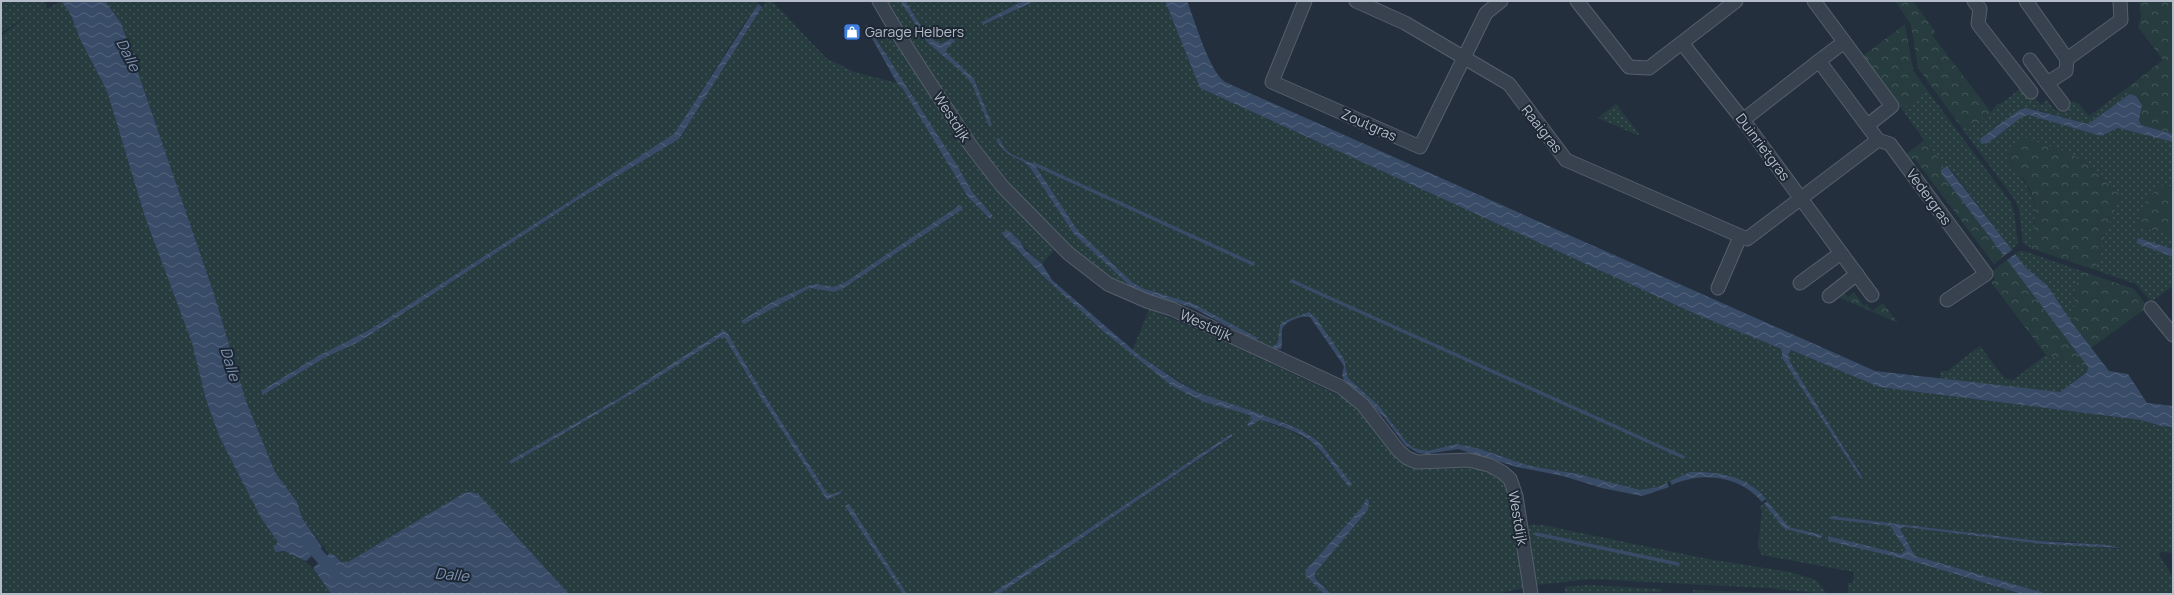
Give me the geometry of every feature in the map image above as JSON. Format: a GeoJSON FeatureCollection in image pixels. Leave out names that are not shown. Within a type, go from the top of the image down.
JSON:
{"type":"FeatureCollection","features":[{"type":"Feature","properties":{"kind":"street","name":"Westdijk"},"geometry":{"type":"LineString","coordinates":[[879,1],[902,40],[987,168],[1068,253],[1108,284],[1147,301],[1172,309],[1341,387],[1363,405],[1398,450],[1407,458],[1417,462],[1469,460],[1489,465],[1502,472],[1510,479],[1516,496],[1531,594]]}},
{"type":"Feature","properties":{"kind":"street","name":"Zoutgras"},"geometry":{"type":"LineString","coordinates":[[1305,1],[1272,82],[1420,147],[1462,58]]}},
{"type":"Feature","properties":{"kind":"street","name":"Raaigras"},"geometry":{"type":"LineString","coordinates":[[1356,1],[1405,23],[1462,58],[1509,84],[1566,160],[1740,237]]}},
{"type":"Feature","properties":{"kind":"street"},"geometry":{"type":"LineString","coordinates":[[1462,58],[1486,13],[1501,1]]}},
{"type":"Feature","properties":{"kind":"street"},"geometry":{"type":"LineString","coordinates":[[1577,1],[1629,67],[1649,68],[1736,1]]}},
{"type":"Feature","properties":{"kind":"street"},"geometry":{"type":"LineString","coordinates":[[1814,1],[1892,106],[1868,125]]}},
{"type":"Feature","properties":{"kind":"street"},"geometry":{"type":"LineString","coordinates":[[2026,1],[2067,60],[2066,71],[2047,83]]}},
{"type":"Feature","properties":{"kind":"street"},"geometry":{"type":"LineString","coordinates":[[2067,60],[2121,20],[2120,1]]}},
{"type":"Feature","properties":{"kind":"street"},"geometry":{"type":"LineString","coordinates":[[1977,5],[1978,24],[2032,92]]}},
{"type":"Feature","properties":{"kind":"street","name":"Duinrietgras"},"geometry":{"type":"LineString","coordinates":[[1682,42],[1743,120],[1872,295]]}},
{"type":"Feature","properties":{"kind":"street"},"geometry":{"type":"LineString","coordinates":[[1743,120],[1844,42]]}},
{"type":"Feature","properties":{"kind":"street"},"geometry":{"type":"LineString","coordinates":[[2030,60],[2063,104]]}},
{"type":"Feature","properties":{"kind":"street","name":"Vedergras"},"geometry":{"type":"LineString","coordinates":[[1820,61],[1878,140],[1890,144],[1986,274],[1956,296],[1947,300]]}},
{"type":"Feature","properties":{"kind":"street"},"geometry":{"type":"LineString","coordinates":[[1718,288],[1740,237],[1747,239],[1878,140]]}},
{"type":"Feature","properties":{"kind":"street"},"geometry":{"type":"LineString","coordinates":[[1800,283],[1842,253]]}},
{"type":"Feature","properties":{"kind":"street"},"geometry":{"type":"LineString","coordinates":[[1829,296],[1857,274]]}},
{"type":"Feature","properties":{"kind":"street"},"geometry":{"type":"LineString","coordinates":[[2151,308],[2173,335]]}},
{"type":"Feature","properties":{"kind":"green space"},"geometry":{"type":"Polygon","coordinates":[[[1,1],[48,1],[45,3],[47,9],[61,1],[70,13],[80,39],[107,91],[145,217],[192,343],[206,400],[220,438],[261,518],[278,542],[274,548],[276,552],[294,554],[301,558],[315,571],[331,594],[1,594],[1,36],[29,14],[1,33],[1,1]]]}},
{"type":"Feature","properties":{"kind":"green space"},"geometry":{"type":"Polygon","coordinates":[[[105,1],[760,1],[741,28],[674,134],[371,329],[320,355],[261,391],[263,395],[326,357],[359,342],[576,201],[679,139],[766,1],[772,1],[826,58],[854,72],[897,83],[903,89],[968,197],[990,219],[867,25],[897,40],[943,108],[1058,246],[1042,264],[1008,230],[1001,234],[1042,275],[1104,332],[1172,386],[1250,415],[1252,419],[1249,427],[1260,420],[1291,431],[1313,443],[1349,487],[1319,442],[1299,429],[1199,393],[1140,356],[1133,349],[1149,309],[1212,336],[1340,396],[1357,407],[1394,453],[1480,465],[1509,484],[1524,588],[1496,594],[1331,594],[1315,577],[1314,573],[1368,510],[1364,500],[1363,506],[1306,571],[1305,575],[1324,594],[999,594],[1233,437],[1231,434],[991,594],[907,594],[848,504],[903,594],[569,594],[478,494],[464,493],[348,562],[341,562],[333,554],[329,554],[302,518],[297,502],[275,472],[246,401],[213,291],[121,23],[105,1]],[[960,205],[844,283],[832,287],[817,284],[807,286],[774,301],[742,321],[810,288],[834,292],[842,289],[893,255],[960,205]],[[724,331],[623,396],[509,461],[511,464],[640,389],[720,337],[725,337],[763,401],[827,500],[841,493],[840,491],[831,496],[827,493],[724,331]]]}},
{"type":"Feature","properties":{"kind":"green space"},"geometry":{"type":"Polygon","coordinates":[[[883,1],[900,1],[927,42],[963,73],[972,84],[974,79],[944,49],[953,43],[951,33],[949,40],[941,44],[935,41],[925,31],[905,1],[1023,1],[982,22],[984,25],[1035,1],[1165,1],[1200,88],[1700,316],[1782,349],[1782,358],[1861,479],[1863,477],[1790,362],[1788,355],[1791,350],[1879,387],[2141,420],[2161,426],[2173,427],[2173,553],[2161,552],[2159,555],[2173,577],[2173,594],[2048,594],[1914,556],[1900,529],[1904,527],[2042,544],[2081,545],[2120,549],[2120,547],[2064,541],[2040,541],[1831,516],[1831,519],[1890,526],[1906,550],[1901,554],[1829,536],[1828,540],[1905,559],[2022,594],[1848,594],[1848,583],[1853,583],[1854,572],[1762,555],[1758,547],[1762,510],[1759,507],[1764,504],[1785,529],[1821,538],[1822,535],[1789,527],[1755,488],[1728,475],[1707,472],[1684,475],[1658,487],[1640,491],[1578,474],[1530,466],[1477,448],[1458,444],[1427,451],[1414,448],[1407,443],[1379,406],[1348,378],[1346,365],[1312,314],[1293,318],[1284,323],[1279,334],[1278,342],[1273,349],[1257,340],[1258,338],[1194,304],[1142,288],[1132,282],[1078,231],[1034,164],[1011,154],[1005,149],[999,138],[997,139],[1000,146],[1008,154],[1026,164],[1031,169],[1074,234],[1130,286],[1125,290],[1090,267],[1004,184],[883,1]]]}},
{"type":"Feature","properties":{"kind":"green space"},"geometry":{"type":"Polygon","coordinates":[[[1895,1],[1913,1],[1936,33],[1932,35],[1991,112],[1964,131],[1918,68],[1911,25],[1895,1]]]}},
{"type":"Feature","properties":{"kind":"green space"},"geometry":{"type":"Polygon","coordinates":[[[2139,1],[2173,1],[2173,134],[2141,125],[2139,120],[2142,105],[2136,96],[2130,94],[2127,88],[2163,60],[2138,27],[2141,18],[2139,1]]]}},
{"type":"Feature","properties":{"kind":"green space"},"geometry":{"type":"Polygon","coordinates":[[[1905,24],[1913,70],[1927,90],[1902,109],[1863,56],[1905,24]]]}},
{"type":"Feature","properties":{"kind":"green space"},"geometry":{"type":"Polygon","coordinates":[[[2024,86],[2041,105],[2047,100],[2054,110],[2059,111],[2072,101],[2079,104],[2089,116],[2127,88],[2130,94],[2088,124],[2033,109],[2019,110],[1980,140],[1988,143],[2022,117],[2029,115],[2101,136],[2118,128],[2173,142],[2173,187],[2160,184],[2144,205],[2136,226],[2173,235],[2173,249],[2138,238],[2136,243],[2173,257],[2173,286],[2151,302],[2136,284],[2095,270],[2107,229],[2121,196],[2081,159],[2026,138],[2009,162],[2025,183],[2030,193],[2035,211],[2030,248],[2023,243],[2019,209],[2015,200],[1964,131],[1991,112],[1997,104],[2002,103],[2024,86]]]}},
{"type":"Feature","properties":{"kind":"green space"},"geometry":{"type":"Polygon","coordinates":[[[1927,90],[2011,203],[2014,212],[2018,243],[2012,250],[1953,172],[1947,166],[1944,168],[1902,109],[1927,90]]]}},
{"type":"Feature","properties":{"kind":"green space"},"geometry":{"type":"Polygon","coordinates":[[[1616,104],[1639,134],[1637,135],[1598,118],[1616,104]]]}},
{"type":"Feature","properties":{"kind":"green space"},"geometry":{"type":"Polygon","coordinates":[[[2026,138],[2067,152],[2081,159],[2121,196],[2107,229],[2095,270],[2030,248],[2035,218],[2033,196],[2027,183],[2009,160],[2008,154],[2009,147],[2026,138]]]}},
{"type":"Feature","properties":{"kind":"green space"},"geometry":{"type":"Polygon","coordinates":[[[1926,139],[1944,168],[1941,173],[2004,256],[1994,264],[1914,158],[1906,163],[1902,157],[1926,139]]]}},
{"type":"Feature","properties":{"kind":"green space"},"geometry":{"type":"Polygon","coordinates":[[[2160,184],[2173,187],[2173,235],[2136,226],[2144,205],[2160,184]]]}},
{"type":"Feature","properties":{"kind":"green space"},"geometry":{"type":"Polygon","coordinates":[[[2019,251],[2024,251],[2084,272],[2075,286],[2073,324],[2047,285],[2025,267],[2015,254],[2019,251]]]}},
{"type":"Feature","properties":{"kind":"green space"},"geometry":{"type":"Polygon","coordinates":[[[2007,260],[2088,367],[2046,355],[1991,282],[1995,279],[1990,273],[2007,260]]]}},
{"type":"Feature","properties":{"kind":"green space"},"geometry":{"type":"Polygon","coordinates":[[[2084,272],[2134,289],[2147,306],[2091,348],[2073,324],[2075,286],[2084,272]]]}},
{"type":"Feature","properties":{"kind":"green space"},"geometry":{"type":"Polygon","coordinates":[[[1842,290],[1848,297],[1854,292],[1864,306],[1867,304],[1872,311],[1883,303],[1898,323],[1836,296],[1842,290]]]}},
{"type":"Feature","properties":{"kind":"green space"},"geometry":{"type":"Polygon","coordinates":[[[1980,346],[2004,378],[2013,380],[2046,355],[2088,367],[2088,370],[2060,392],[1940,379],[1941,371],[1947,371],[1980,346]]]}},
{"type":"Feature","properties":{"kind":"green space"},"geometry":{"type":"Polygon","coordinates":[[[1527,525],[1542,525],[1708,559],[1790,572],[1816,580],[1827,594],[1767,588],[1590,579],[1536,585],[1525,530],[1527,525]]]}},
{"type":"Feature","properties":{"kind":"green space"},"geometry":{"type":"Polygon","coordinates":[[[1589,585],[1661,589],[1661,592],[1565,594],[1565,587],[1589,585]]]}},
{"type":"Feature","properties":{"kind":"green space"},"geometry":{"type":"Polygon","coordinates":[[[1693,590],[1774,594],[1698,594],[1693,593],[1693,590]]]}},
{"type":"Feature","properties":{"kind":"water"},"geometry":{"type":"Polygon","coordinates":[[[61,1],[105,1],[121,23],[213,291],[246,401],[275,472],[297,502],[302,518],[322,547],[306,561],[284,551],[276,552],[273,548],[278,542],[261,518],[220,438],[206,400],[192,343],[145,217],[107,91],[80,39],[70,13],[61,1]]]}},
{"type":"Feature","properties":{"kind":"water"},"geometry":{"type":"Polygon","coordinates":[[[900,1],[905,1],[925,31],[935,41],[941,44],[949,40],[951,37],[950,30],[952,29],[955,40],[945,51],[974,79],[992,125],[989,126],[972,84],[963,73],[927,42],[900,1]]]}},
{"type":"Feature","properties":{"kind":"water"},"geometry":{"type":"Polygon","coordinates":[[[1023,1],[1035,1],[983,25],[982,22],[1023,1]]]}},
{"type":"Feature","properties":{"kind":"water"},"geometry":{"type":"Polygon","coordinates":[[[1165,1],[1187,1],[1198,33],[1213,68],[1225,82],[1875,371],[2060,392],[2087,372],[2088,367],[2007,260],[2015,254],[2025,267],[2047,285],[2073,324],[2109,371],[2128,374],[2147,403],[2173,406],[2173,427],[2161,426],[2141,420],[1879,387],[1791,350],[1788,355],[1790,362],[1863,478],[1861,479],[1782,358],[1782,349],[1700,316],[1200,88],[1165,1]]]}},
{"type":"Feature","properties":{"kind":"water"},"geometry":{"type":"Polygon","coordinates":[[[758,4],[762,7],[679,139],[576,201],[359,342],[326,357],[263,395],[261,391],[320,355],[371,329],[674,134],[758,4]]]}},
{"type":"Feature","properties":{"kind":"water"},"geometry":{"type":"Polygon","coordinates":[[[867,25],[955,162],[973,193],[993,216],[990,219],[968,197],[903,89],[897,83],[865,26],[867,25]]]}},
{"type":"Feature","properties":{"kind":"water"},"geometry":{"type":"Polygon","coordinates":[[[2130,94],[2136,96],[2142,105],[2139,120],[2141,125],[2173,134],[2173,142],[2118,128],[2101,136],[2029,115],[2022,117],[1988,143],[1981,144],[1980,139],[2019,110],[2026,108],[2088,124],[2130,94]]]}},
{"type":"Feature","properties":{"kind":"water"},"geometry":{"type":"Polygon","coordinates":[[[999,138],[1005,149],[1011,154],[1034,164],[1078,231],[1132,282],[1142,288],[1194,304],[1258,338],[1256,341],[1193,308],[1142,292],[1130,286],[1074,234],[1031,169],[1022,161],[1005,151],[996,139],[999,138]]]}},
{"type":"Feature","properties":{"kind":"water"},"geometry":{"type":"Polygon","coordinates":[[[1947,166],[2012,250],[2004,256],[1941,173],[1941,170],[1947,166]]]}},
{"type":"Feature","properties":{"kind":"water"},"geometry":{"type":"Polygon","coordinates":[[[960,205],[963,208],[960,211],[842,289],[834,292],[810,288],[744,324],[741,321],[774,301],[807,286],[817,284],[832,287],[844,283],[960,205]]]}},
{"type":"Feature","properties":{"kind":"water"},"geometry":{"type":"Polygon","coordinates":[[[1008,230],[1020,241],[1025,250],[1042,264],[1052,280],[1140,356],[1179,382],[1199,393],[1299,429],[1319,442],[1352,484],[1349,487],[1319,449],[1303,436],[1281,426],[1260,420],[1249,427],[1247,424],[1252,419],[1250,415],[1204,402],[1172,386],[1104,332],[1042,275],[1001,233],[1008,230]]]}},
{"type":"Feature","properties":{"kind":"water"},"geometry":{"type":"Polygon","coordinates":[[[2138,238],[2173,249],[2173,257],[2136,243],[2138,238]]]}},
{"type":"Feature","properties":{"kind":"water"},"geometry":{"type":"Polygon","coordinates":[[[1309,312],[1316,318],[1344,359],[1348,378],[1379,406],[1407,443],[1414,448],[1427,451],[1457,444],[1477,448],[1530,466],[1578,474],[1640,490],[1658,487],[1667,483],[1669,487],[1642,496],[1602,488],[1563,476],[1517,467],[1458,449],[1427,454],[1418,453],[1405,445],[1383,416],[1344,380],[1342,375],[1344,366],[1310,317],[1299,318],[1286,324],[1282,330],[1281,349],[1273,349],[1278,342],[1280,325],[1287,320],[1309,312]]]}},
{"type":"Feature","properties":{"kind":"water"},"geometry":{"type":"Polygon","coordinates":[[[724,330],[728,334],[827,493],[831,495],[841,491],[841,493],[827,500],[763,401],[725,338],[721,337],[640,389],[511,464],[509,461],[623,396],[724,330]]]}},
{"type":"Feature","properties":{"kind":"water"},"geometry":{"type":"Polygon","coordinates":[[[1231,434],[1233,436],[999,594],[991,594],[1231,434]]]}},
{"type":"Feature","properties":{"kind":"water"},"geometry":{"type":"Polygon","coordinates":[[[1690,472],[1732,476],[1759,491],[1766,499],[1762,502],[1743,486],[1720,478],[1696,478],[1672,485],[1670,481],[1690,472]]]}},
{"type":"Feature","properties":{"kind":"water"},"geometry":{"type":"Polygon","coordinates":[[[471,492],[478,494],[569,594],[331,594],[313,568],[329,554],[333,554],[341,562],[348,562],[464,493],[471,492]]]}},
{"type":"Feature","properties":{"kind":"water"},"geometry":{"type":"Polygon","coordinates":[[[1366,498],[1369,501],[1368,510],[1315,573],[1315,578],[1331,594],[1324,594],[1305,575],[1306,570],[1363,506],[1366,498]]]}},
{"type":"Feature","properties":{"kind":"water"},"geometry":{"type":"Polygon","coordinates":[[[1767,501],[1789,527],[1822,535],[1821,538],[1785,529],[1764,504],[1767,501]]]}},
{"type":"Feature","properties":{"kind":"water"},"geometry":{"type":"Polygon","coordinates":[[[849,504],[907,594],[903,594],[845,506],[849,504]]]}},
{"type":"Feature","properties":{"kind":"water"},"geometry":{"type":"Polygon","coordinates":[[[1831,516],[2040,541],[2108,545],[2121,548],[2042,544],[1904,527],[1900,529],[1915,556],[2048,594],[2022,594],[1905,559],[1828,541],[1828,536],[1901,554],[1906,550],[1890,526],[1830,519],[1831,516]]]}},
{"type":"Feature","properties":{"kind":"waterway"},"geometry":{"type":"LineString","coordinates":[[1034,164],[1253,264]]}},
{"type":"Feature","properties":{"kind":"waterway"},"geometry":{"type":"LineString","coordinates":[[1292,281],[1683,457]]}},
{"type":"Feature","properties":{"kind":"waterway"},"geometry":{"type":"LineString","coordinates":[[1536,534],[1678,564]]}},
{"type":"Feature","properties":{"kind":"waterway","name":"Dalle"},"geometry":{"type":"LineString","coordinates":[[306,541],[334,572]]}},
{"type":"Feature","properties":{"kind":"place","name":"Garage Helbers"},"geometry":{"type":"Point","coordinates":[852,32]}}]}
